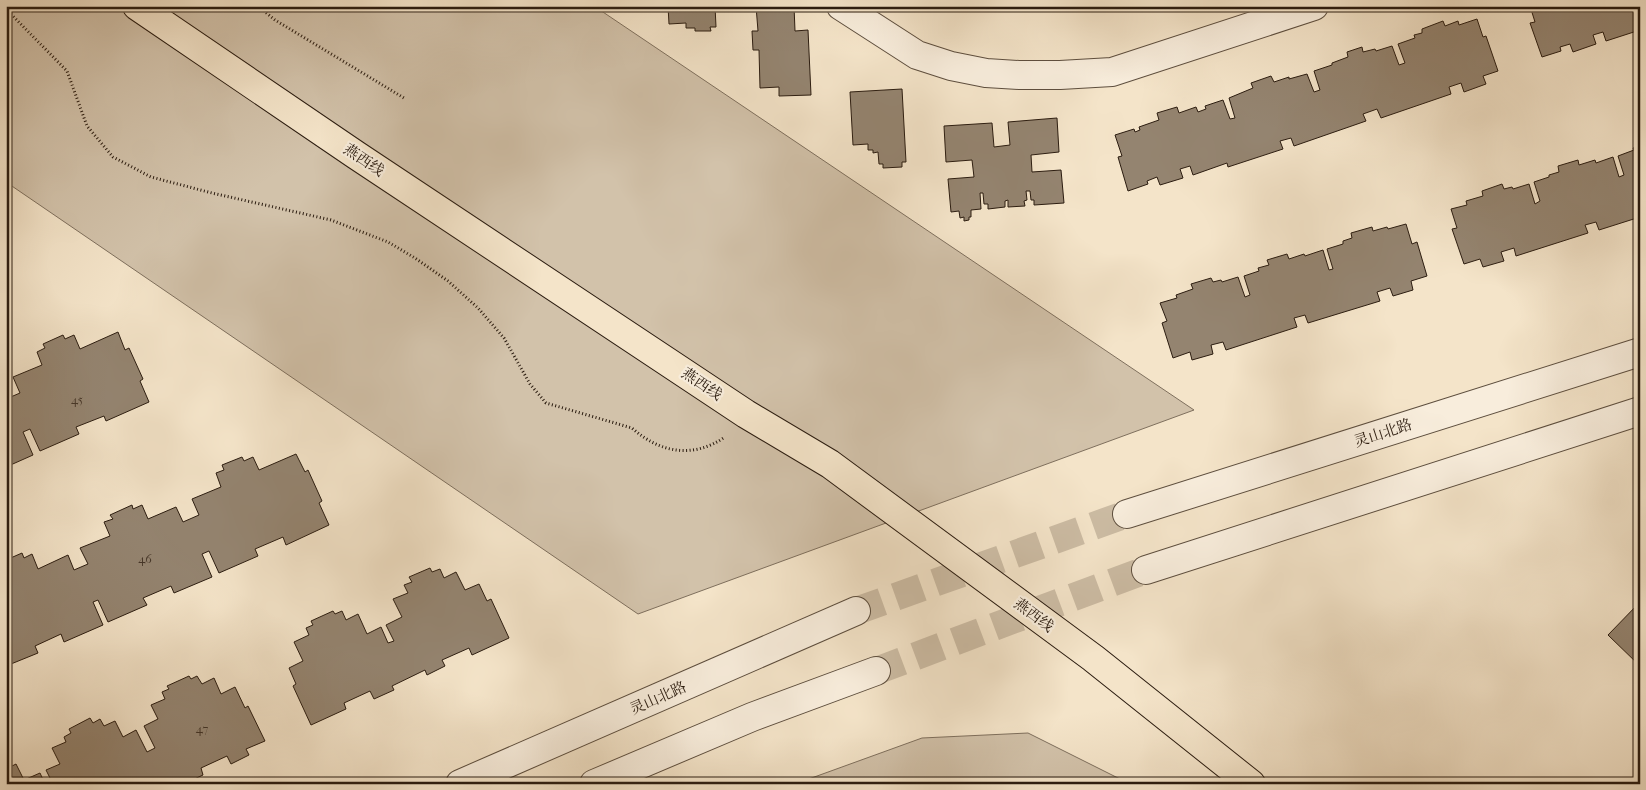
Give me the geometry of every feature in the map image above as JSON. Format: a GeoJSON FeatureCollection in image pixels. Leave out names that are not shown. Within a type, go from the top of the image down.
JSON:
{"type":"FeatureCollection","features":[{"type":"Feature","properties":{"kind":"main road","name":"燕西线"},"geometry":{"type":"LineString","coordinates":[[137,6],[356,155],[746,414],[830,464],[1093,658],[1251,784]]}},
{"type":"Feature","properties":{"kind":"street"},"geometry":{"type":"LineString","coordinates":[[841,6],[918,55],[952,66],[986,73],[1060,75],[1112,72],[1314,6]]}},
{"type":"Feature","properties":{"kind":"street","name":"灵山北路"},"geometry":{"type":"LineString","coordinates":[[1127,514],[1640,352]]}},
{"type":"Feature","properties":{"kind":"street"},"geometry":{"type":"LineString","coordinates":[[1146,570],[1640,411]]}},
{"type":"Feature","properties":{"kind":"street","name":"灵山北路"},"geometry":{"type":"LineString","coordinates":[[460,784],[856,611]]}},
{"type":"Feature","properties":{"kind":"street"},"geometry":{"type":"LineString","coordinates":[[594,784],[752,717],[876,671]]}},
{"type":"Feature","properties":{"kind":"path"},"geometry":{"type":"LineString","coordinates":[[258,6],[276,20],[404,98]]}},
{"type":"Feature","properties":{"kind":"path"},"geometry":{"type":"LineString","coordinates":[[6,9],[67,71],[87,126],[113,157],[151,177],[331,220],[388,242],[448,281],[478,308],[504,338],[530,384],[546,403],[632,428],[643,438],[656,445],[670,450],[684,451],[701,449],[716,443],[730,433],[746,414]]}},
{"type":"Feature","properties":{"kind":"shaded area"},"geometry":{"type":"Polygon","coordinates":[[[6,6],[594,6],[1194,410],[638,614],[6,182],[6,6]]]}},
{"type":"Feature","properties":{"kind":"shaded area"},"geometry":{"type":"Polygon","coordinates":[[[1028,733],[1130,784],[795,784],[922,738],[1028,733]]]}},
{"type":"Feature","properties":{"kind":"building"},"geometry":{"type":"Polygon","coordinates":[[[668,6],[715,6],[716,27],[710,27],[711,31],[695,31],[695,28],[686,28],[686,23],[669,24],[668,6]]]}},
{"type":"Feature","properties":{"kind":"building"},"geometry":{"type":"Polygon","coordinates":[[[756,6],[794,6],[795,31],[808,30],[811,95],[779,96],[779,87],[760,88],[759,50],[753,50],[752,31],[758,31],[756,6]]]}},
{"type":"Feature","properties":{"kind":"building"},"geometry":{"type":"Polygon","coordinates":[[[1530,6],[1640,6],[1640,30],[1606,41],[1603,32],[1593,35],[1596,44],[1573,52],[1570,44],[1560,47],[1561,51],[1542,57],[1530,23],[1535,22],[1530,6]]]}},
{"type":"Feature","properties":{"kind":"building"},"geometry":{"type":"Polygon","coordinates":[[[1477,19],[1483,37],[1486,36],[1498,71],[1483,76],[1486,84],[1464,92],[1461,83],[1449,87],[1451,94],[1381,118],[1377,109],[1363,114],[1366,121],[1294,146],[1291,138],[1280,141],[1283,149],[1228,167],[1227,163],[1193,175],[1190,166],[1180,169],[1183,178],[1160,185],[1157,177],[1147,181],[1148,184],[1128,191],[1118,157],[1122,156],[1115,135],[1134,129],[1135,132],[1140,130],[1139,127],[1159,120],[1157,113],[1177,107],[1179,113],[1196,107],[1198,112],[1206,109],[1205,106],[1223,100],[1230,119],[1235,118],[1229,98],[1253,88],[1251,83],[1271,76],[1274,82],[1307,74],[1314,92],[1320,90],[1314,71],[1348,57],[1347,52],[1362,47],[1363,52],[1375,49],[1376,51],[1392,46],[1399,65],[1405,63],[1398,44],[1415,38],[1414,35],[1422,33],[1422,29],[1443,21],[1445,26],[1458,21],[1459,25],[1477,19]]]}},
{"type":"Feature","properties":{"kind":"building"},"geometry":{"type":"Polygon","coordinates":[[[902,89],[906,162],[902,162],[902,167],[883,168],[883,164],[879,164],[878,152],[873,153],[873,150],[868,150],[868,144],[853,145],[850,92],[902,89]]]}},
{"type":"Feature","properties":{"kind":"building"},"geometry":{"type":"Polygon","coordinates":[[[1057,118],[1059,152],[1031,155],[1032,172],[1061,170],[1064,203],[1034,205],[1034,200],[1031,200],[1030,191],[1026,191],[1027,200],[1024,201],[1025,206],[1008,207],[1008,200],[1005,201],[1005,207],[988,209],[988,204],[984,204],[983,193],[980,193],[981,209],[971,210],[969,220],[964,221],[964,217],[960,218],[959,211],[951,212],[948,179],[974,177],[972,160],[946,162],[944,126],[992,123],[994,147],[1010,145],[1008,122],[1057,118]]]}},
{"type":"Feature","properties":{"kind":"building"},"geometry":{"type":"Polygon","coordinates":[[[1640,146],[1640,217],[1599,230],[1596,222],[1585,225],[1588,233],[1516,256],[1514,248],[1501,252],[1504,261],[1483,267],[1480,259],[1464,264],[1452,229],[1457,228],[1451,209],[1467,205],[1466,201],[1483,196],[1482,191],[1502,184],[1504,189],[1512,187],[1513,189],[1529,184],[1535,204],[1540,201],[1534,182],[1559,172],[1558,166],[1578,160],[1579,165],[1595,160],[1596,163],[1613,157],[1619,177],[1624,175],[1618,156],[1640,146]]]}},
{"type":"Feature","properties":{"kind":"building"},"geometry":{"type":"Polygon","coordinates":[[[1406,224],[1412,244],[1417,242],[1427,276],[1411,281],[1413,290],[1393,296],[1390,288],[1377,292],[1380,301],[1308,323],[1305,315],[1294,318],[1297,327],[1226,350],[1223,342],[1211,345],[1213,354],[1192,360],[1190,352],[1173,358],[1162,323],[1167,321],[1160,303],[1177,298],[1176,295],[1193,289],[1191,284],[1211,278],[1213,282],[1221,280],[1222,282],[1238,277],[1245,297],[1250,295],[1244,276],[1259,271],[1258,268],[1269,265],[1267,260],[1287,254],[1289,259],[1323,250],[1329,270],[1333,269],[1327,249],[1343,244],[1343,241],[1352,238],[1351,233],[1372,227],[1373,231],[1406,224]]]}},
{"type":"Feature","properties":{"kind":"building"},"geometry":{"type":"Polygon","coordinates":[[[118,332],[125,350],[129,348],[143,379],[140,381],[149,402],[106,421],[104,416],[76,427],[79,434],[40,451],[30,429],[23,432],[33,455],[6,467],[6,399],[20,393],[13,377],[42,365],[37,352],[45,348],[43,344],[63,335],[65,339],[74,335],[80,349],[118,332]]]}},
{"type":"Feature","properties":{"kind":"building"},"geometry":{"type":"Polygon","coordinates":[[[296,454],[305,472],[308,470],[322,501],[319,503],[329,525],[286,545],[283,537],[255,549],[258,556],[219,573],[209,551],[202,554],[212,577],[174,593],[171,586],[143,598],[147,605],[108,622],[98,600],[93,602],[103,625],[64,642],[61,634],[35,646],[38,653],[6,666],[6,560],[22,553],[24,558],[32,554],[38,569],[68,555],[74,570],[88,564],[80,548],[110,536],[104,522],[113,519],[110,515],[132,505],[133,509],[142,505],[148,519],[176,507],[183,522],[199,515],[192,499],[221,487],[216,473],[224,470],[222,465],[242,457],[244,461],[253,457],[259,470],[296,454]]]}},
{"type":"Feature","properties":{"kind":"building"},"geometry":{"type":"Polygon","coordinates":[[[430,568],[432,572],[440,569],[444,578],[456,572],[465,590],[479,584],[487,601],[491,599],[509,638],[472,655],[469,648],[442,660],[445,666],[427,675],[425,670],[392,686],[394,690],[374,699],[370,691],[344,703],[346,709],[311,725],[293,686],[296,684],[289,668],[303,661],[294,642],[309,635],[306,628],[313,625],[311,621],[333,611],[335,614],[342,611],[346,620],[358,614],[367,634],[381,627],[388,643],[394,641],[386,625],[402,617],[393,599],[408,593],[404,585],[412,582],[409,577],[430,568]]]}},
{"type":"Feature","properties":{"kind":"building"},"geometry":{"type":"Polygon","coordinates":[[[1640,602],[1640,666],[1608,635],[1640,602]]]}},
{"type":"Feature","properties":{"kind":"building"},"geometry":{"type":"Polygon","coordinates":[[[189,676],[191,679],[197,676],[202,684],[214,678],[221,694],[235,687],[245,708],[248,706],[265,741],[246,749],[249,755],[231,764],[227,756],[201,768],[203,775],[186,783],[183,779],[172,784],[53,784],[46,770],[60,764],[52,748],[66,742],[64,737],[71,733],[69,729],[90,718],[93,723],[100,719],[104,726],[115,721],[123,737],[136,730],[147,752],[155,748],[144,726],[158,719],[151,705],[165,699],[162,692],[169,689],[167,686],[189,676]]]}},
{"type":"Feature","properties":{"kind":"building"},"geometry":{"type":"Polygon","coordinates":[[[16,764],[24,780],[40,773],[45,784],[6,784],[6,769],[16,764]]]}},
{"type":"Feature","properties":{"kind":"tunnel"},"geometry":{"type":"LineString","coordinates":[[856,611],[1127,514]]}},
{"type":"Feature","properties":{"kind":"tunnel"},"geometry":{"type":"LineString","coordinates":[[876,671],[1146,570]]}}]}
